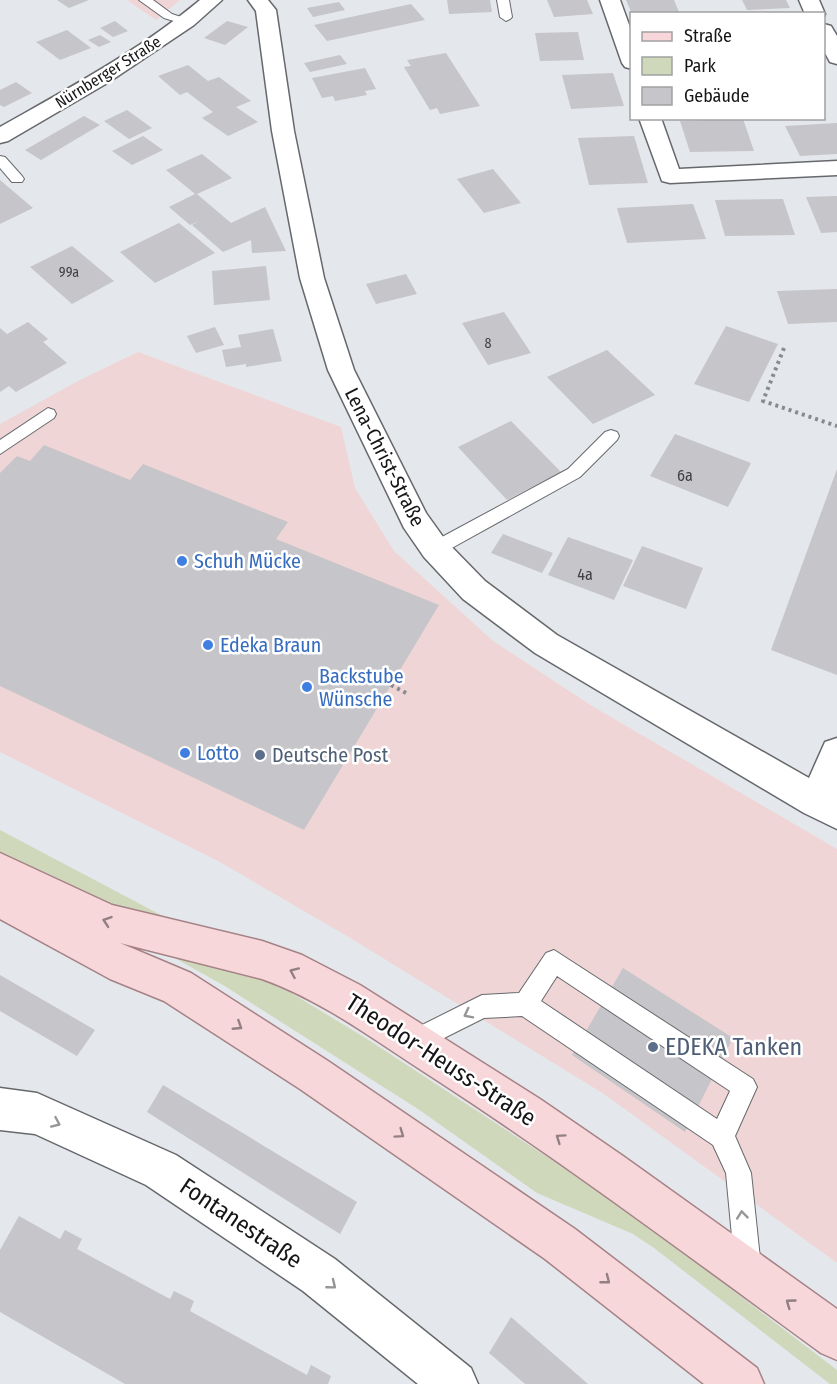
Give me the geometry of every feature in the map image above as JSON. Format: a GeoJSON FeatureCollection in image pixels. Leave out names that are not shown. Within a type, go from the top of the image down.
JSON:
{"type":"FeatureCollection","features":[{"type":"Feature","properties":{"kind":"main road","name":"Theodor-Heuss-Straße"},"geometry":{"type":"LineString","coordinates":[[0,870],[108,922],[226,950],[288,969],[346,999],[414,1041],[608,1171],[837,1338]]}},
{"type":"Feature","properties":{"kind":"main road"},"geometry":{"type":"LineString","coordinates":[[0,899],[123,966],[177,987],[305,1069],[560,1244],[741,1384]]}},
{"type":"Feature","properties":{"kind":"street","name":"Nürnberger Straße"},"geometry":{"type":"LineString","coordinates":[[0,136],[102,78],[186,21],[212,0]]}},
{"type":"Feature","properties":{"kind":"street","name":"Lena-Christ-Straße"},"geometry":{"type":"LineString","coordinates":[[258,0],[266,10],[282,131],[312,278],[341,369],[369,424],[396,488],[414,520],[435,549],[474,590],[546,644],[827,807]]}},
{"type":"Feature","properties":{"kind":"street"},"geometry":{"type":"LineString","coordinates":[[610,0],[630,57]]}},
{"type":"Feature","properties":{"kind":"street"},"geometry":{"type":"LineString","coordinates":[[825,32],[837,58]]}},
{"type":"Feature","properties":{"kind":"street"},"geometry":{"type":"LineString","coordinates":[[651,120],[670,176],[837,168]]}},
{"type":"Feature","properties":{"kind":"street"},"geometry":{"type":"LineString","coordinates":[[827,807],[837,753]]}},
{"type":"Feature","properties":{"kind":"street","name":"Fontanestraße"},"geometry":{"type":"LineString","coordinates":[[0,1109],[37,1114],[161,1170],[319,1275],[455,1384]]}},
{"type":"Feature","properties":{"kind":"lane"},"geometry":{"type":"LineString","coordinates":[[145,0],[168,16],[186,21]]}},
{"type":"Feature","properties":{"kind":"lane"},"geometry":{"type":"LineString","coordinates":[[503,0],[506,17]]}},
{"type":"Feature","properties":{"kind":"lane"},"geometry":{"type":"LineString","coordinates":[[0,160],[16,179]]}},
{"type":"Feature","properties":{"kind":"lane"},"geometry":{"type":"LineString","coordinates":[[0,448],[48,414]]}},
{"type":"Feature","properties":{"kind":"lane"},"geometry":{"type":"LineString","coordinates":[[435,549],[574,473],[611,436]]}},
{"type":"Feature","properties":{"kind":"lane"},"geometry":{"type":"LineString","coordinates":[[525,1004],[554,961],[745,1087],[722,1136]]}},
{"type":"Feature","properties":{"kind":"lane"},"geometry":{"type":"LineString","coordinates":[[414,1041],[482,1007],[525,1004],[722,1136],[738,1173],[749,1273]]}},
{"type":"Feature","properties":{"kind":"path"},"geometry":{"type":"LineString","coordinates":[[784,348],[763,401],[837,426]]}},
{"type":"Feature","properties":{"kind":"path"},"geometry":{"type":"LineString","coordinates":[[391,685],[406,693]]}},
{"type":"Feature","properties":{"kind":"shaded area"},"geometry":{"type":"Polygon","coordinates":[[[127,0],[180,0],[156,20],[127,0]]]}},
{"type":"Feature","properties":{"kind":"shaded area"},"geometry":{"type":"Polygon","coordinates":[[[138,352],[341,427],[355,488],[394,551],[493,641],[592,706],[837,849],[837,1263],[604,1094],[352,939],[218,861],[0,752],[0,424],[80,380],[138,352]]]}},
{"type":"Feature","properties":{"kind":"green space"},"geometry":{"type":"Polygon","coordinates":[[[0,830],[178,924],[367,1039],[555,1162],[663,1237],[837,1370],[837,1384],[830,1384],[633,1234],[537,1193],[418,1109],[223,985],[0,860],[0,830]]]}},
{"type":"Feature","properties":{"kind":"building"},"geometry":{"type":"Polygon","coordinates":[[[57,0],[89,0],[69,8],[57,0]]]}},
{"type":"Feature","properties":{"kind":"building"},"geometry":{"type":"Polygon","coordinates":[[[447,0],[490,0],[492,12],[449,14],[447,0]]]}},
{"type":"Feature","properties":{"kind":"building"},"geometry":{"type":"Polygon","coordinates":[[[547,0],[587,0],[593,14],[554,17],[547,0]]]}},
{"type":"Feature","properties":{"kind":"building"},"geometry":{"type":"Polygon","coordinates":[[[626,0],[674,0],[679,12],[631,12],[626,0]]]}},
{"type":"Feature","properties":{"kind":"building"},"geometry":{"type":"Polygon","coordinates":[[[742,0],[786,0],[790,8],[747,10],[742,0]]]}},
{"type":"Feature","properties":{"kind":"building"},"geometry":{"type":"Polygon","coordinates":[[[339,2],[345,10],[313,17],[307,8],[339,2]]]}},
{"type":"Feature","properties":{"kind":"building"},"geometry":{"type":"Polygon","coordinates":[[[411,4],[425,20],[327,41],[314,25],[411,4]]]}},
{"type":"Feature","properties":{"kind":"building"},"geometry":{"type":"Polygon","coordinates":[[[115,21],[128,31],[113,37],[100,28],[115,21]]]}},
{"type":"Feature","properties":{"kind":"building"},"geometry":{"type":"Polygon","coordinates":[[[227,21],[248,27],[225,45],[204,38],[227,21]]]}},
{"type":"Feature","properties":{"kind":"building"},"geometry":{"type":"Polygon","coordinates":[[[67,30],[91,48],[60,60],[36,42],[67,30]]]}},
{"type":"Feature","properties":{"kind":"building"},"geometry":{"type":"Polygon","coordinates":[[[578,32],[584,60],[540,61],[535,33],[578,32]]]}},
{"type":"Feature","properties":{"kind":"building"},"geometry":{"type":"Polygon","coordinates":[[[100,35],[111,42],[99,47],[88,40],[100,35]]]}},
{"type":"Feature","properties":{"kind":"building"},"geometry":{"type":"Polygon","coordinates":[[[446,53],[480,106],[440,114],[437,108],[430,110],[404,67],[411,66],[407,60],[446,53]]]}},
{"type":"Feature","properties":{"kind":"building"},"geometry":{"type":"Polygon","coordinates":[[[340,55],[347,64],[310,72],[304,63],[340,55]]]}},
{"type":"Feature","properties":{"kind":"building"},"geometry":{"type":"Polygon","coordinates":[[[188,65],[208,81],[219,77],[251,101],[236,107],[258,122],[228,136],[202,118],[213,112],[187,92],[180,95],[158,76],[188,65]]]}},
{"type":"Feature","properties":{"kind":"building"},"geometry":{"type":"Polygon","coordinates":[[[365,68],[376,89],[365,91],[367,95],[335,101],[333,96],[322,98],[312,78],[365,68]]]}},
{"type":"Feature","properties":{"kind":"building"},"geometry":{"type":"Polygon","coordinates":[[[613,73],[624,106],[571,109],[562,75],[613,73]]]}},
{"type":"Feature","properties":{"kind":"building"},"geometry":{"type":"Polygon","coordinates":[[[16,82],[32,93],[4,107],[0,105],[0,90],[16,82]]]}},
{"type":"Feature","properties":{"kind":"building"},"geometry":{"type":"Polygon","coordinates":[[[127,110],[152,128],[129,139],[104,121],[127,110]]]}},
{"type":"Feature","properties":{"kind":"building"},"geometry":{"type":"Polygon","coordinates":[[[84,116],[100,125],[41,160],[25,150],[84,116]]]}},
{"type":"Feature","properties":{"kind":"building"},"geometry":{"type":"Polygon","coordinates":[[[743,120],[754,151],[690,152],[680,121],[743,120]]]}},
{"type":"Feature","properties":{"kind":"building"},"geometry":{"type":"Polygon","coordinates":[[[837,123],[837,154],[800,156],[785,126],[837,123]]]}},
{"type":"Feature","properties":{"kind":"building"},"geometry":{"type":"Polygon","coordinates":[[[143,136],[163,150],[132,165],[112,151],[143,136]]]}},
{"type":"Feature","properties":{"kind":"building"},"geometry":{"type":"Polygon","coordinates":[[[634,136],[648,183],[589,185],[578,138],[634,136]]]}},
{"type":"Feature","properties":{"kind":"building"},"geometry":{"type":"Polygon","coordinates":[[[202,154],[232,178],[197,194],[231,223],[265,207],[286,251],[252,253],[251,240],[223,252],[192,225],[199,221],[190,225],[169,207],[195,194],[166,170],[202,154]]]}},
{"type":"Feature","properties":{"kind":"building"},"geometry":{"type":"Polygon","coordinates":[[[493,169],[521,203],[484,213],[457,179],[493,169]]]}},
{"type":"Feature","properties":{"kind":"building"},"geometry":{"type":"Polygon","coordinates":[[[0,180],[33,208],[0,224],[0,180]]]}},
{"type":"Feature","properties":{"kind":"building"},"geometry":{"type":"Polygon","coordinates":[[[837,196],[837,232],[821,233],[806,197],[837,196]]]}},
{"type":"Feature","properties":{"kind":"building"},"geometry":{"type":"Polygon","coordinates":[[[783,199],[795,235],[725,236],[715,200],[783,199]]]}},
{"type":"Feature","properties":{"kind":"building"},"geometry":{"type":"Polygon","coordinates":[[[693,204],[706,239],[627,243],[617,208],[693,204]]]}},
{"type":"Feature","properties":{"kind":"building"},"geometry":{"type":"Polygon","coordinates":[[[179,223],[215,253],[155,283],[120,252],[179,223]]]}},
{"type":"Feature","properties":{"kind":"building"},"geometry":{"type":"Polygon","coordinates":[[[72,246],[114,281],[72,304],[30,267],[72,246]]]}},
{"type":"Feature","properties":{"kind":"building"},"geometry":{"type":"Polygon","coordinates":[[[266,266],[270,300],[214,305],[212,271],[266,266]]]}},
{"type":"Feature","properties":{"kind":"building"},"geometry":{"type":"Polygon","coordinates":[[[406,274],[417,294],[376,304],[366,284],[406,274]]]}},
{"type":"Feature","properties":{"kind":"building"},"geometry":{"type":"Polygon","coordinates":[[[837,289],[837,322],[788,324],[777,291],[837,289]]]}},
{"type":"Feature","properties":{"kind":"building"},"geometry":{"type":"Polygon","coordinates":[[[504,312],[531,353],[488,365],[462,323],[504,312]]]}},
{"type":"Feature","properties":{"kind":"building"},"geometry":{"type":"Polygon","coordinates":[[[28,322],[48,339],[43,342],[67,363],[16,392],[9,386],[0,392],[0,328],[7,334],[28,322]]]}},
{"type":"Feature","properties":{"kind":"building"},"geometry":{"type":"Polygon","coordinates":[[[726,326],[778,344],[749,402],[694,384],[726,326]]]}},
{"type":"Feature","properties":{"kind":"building"},"geometry":{"type":"Polygon","coordinates":[[[215,327],[224,345],[196,353],[187,336],[215,327]]]}},
{"type":"Feature","properties":{"kind":"building"},"geometry":{"type":"Polygon","coordinates":[[[273,329],[282,361],[246,367],[246,364],[226,367],[222,350],[241,347],[238,335],[273,329]]]}},
{"type":"Feature","properties":{"kind":"building"},"geometry":{"type":"Polygon","coordinates":[[[607,350],[655,395],[593,424],[547,377],[607,350]]]}},
{"type":"Feature","properties":{"kind":"building"},"geometry":{"type":"Polygon","coordinates":[[[511,421],[561,472],[507,500],[458,447],[511,421]]]}},
{"type":"Feature","properties":{"kind":"building"},"geometry":{"type":"Polygon","coordinates":[[[675,434],[751,463],[728,507],[650,476],[675,434]]]}},
{"type":"Feature","properties":{"kind":"building","name":"Edeka Braun"},"geometry":{"type":"Polygon","coordinates":[[[44,445],[130,480],[143,464],[288,522],[276,539],[439,605],[304,830],[0,686],[0,473],[17,456],[30,461],[44,445]]]}},
{"type":"Feature","properties":{"kind":"building"},"geometry":{"type":"Polygon","coordinates":[[[837,469],[837,675],[771,650],[837,469]]]}},
{"type":"Feature","properties":{"kind":"building"},"geometry":{"type":"Polygon","coordinates":[[[503,534],[553,553],[542,573],[491,553],[503,534]]]}},
{"type":"Feature","properties":{"kind":"building"},"geometry":{"type":"Polygon","coordinates":[[[568,537],[633,560],[614,600],[548,575],[568,537]]]}},
{"type":"Feature","properties":{"kind":"building"},"geometry":{"type":"Polygon","coordinates":[[[642,546],[703,568],[686,609],[623,586],[642,546]]]}},
{"type":"Feature","properties":{"kind":"building","name":"EDEKA Tanken"},"geometry":{"type":"Polygon","coordinates":[[[623,968],[733,1038],[685,1132],[572,1055],[623,968]]]}},
{"type":"Feature","properties":{"kind":"building"},"geometry":{"type":"Polygon","coordinates":[[[0,975],[95,1030],[77,1056],[0,1011],[0,975]]]}},
{"type":"Feature","properties":{"kind":"building"},"geometry":{"type":"Polygon","coordinates":[[[163,1085],[357,1202],[340,1234],[147,1112],[163,1085]]]}},
{"type":"Feature","properties":{"kind":"building"},"geometry":{"type":"Polygon","coordinates":[[[19,1216],[60,1239],[65,1230],[82,1239],[77,1249],[170,1299],[174,1291],[194,1301],[190,1311],[307,1375],[311,1365],[331,1376],[328,1384],[125,1384],[0,1312],[0,1250],[19,1216]]]}},
{"type":"Feature","properties":{"kind":"building"},"geometry":{"type":"Polygon","coordinates":[[[511,1317],[588,1384],[525,1384],[489,1353],[511,1317]]]}},
{"type":"Feature","properties":{"kind":"place","name":"Schuh Mücke"},"geometry":{"type":"Point","coordinates":[182,561]}},
{"type":"Feature","properties":{"kind":"place","name":"Edeka Braun"},"geometry":{"type":"Point","coordinates":[208,645]}},
{"type":"Feature","properties":{"kind":"place","name":"Backstube Wünsche"},"geometry":{"type":"Point","coordinates":[307,687]}},
{"type":"Feature","properties":{"kind":"place","name":"Lotto"},"geometry":{"type":"Point","coordinates":[185,753]}},
{"type":"Feature","properties":{"kind":"place","name":"Deutsche Post"},"geometry":{"type":"Point","coordinates":[260,755]}},
{"type":"Feature","properties":{"kind":"place","name":"EDEKA Tanken"},"geometry":{"type":"Point","coordinates":[653,1047]}}]}
